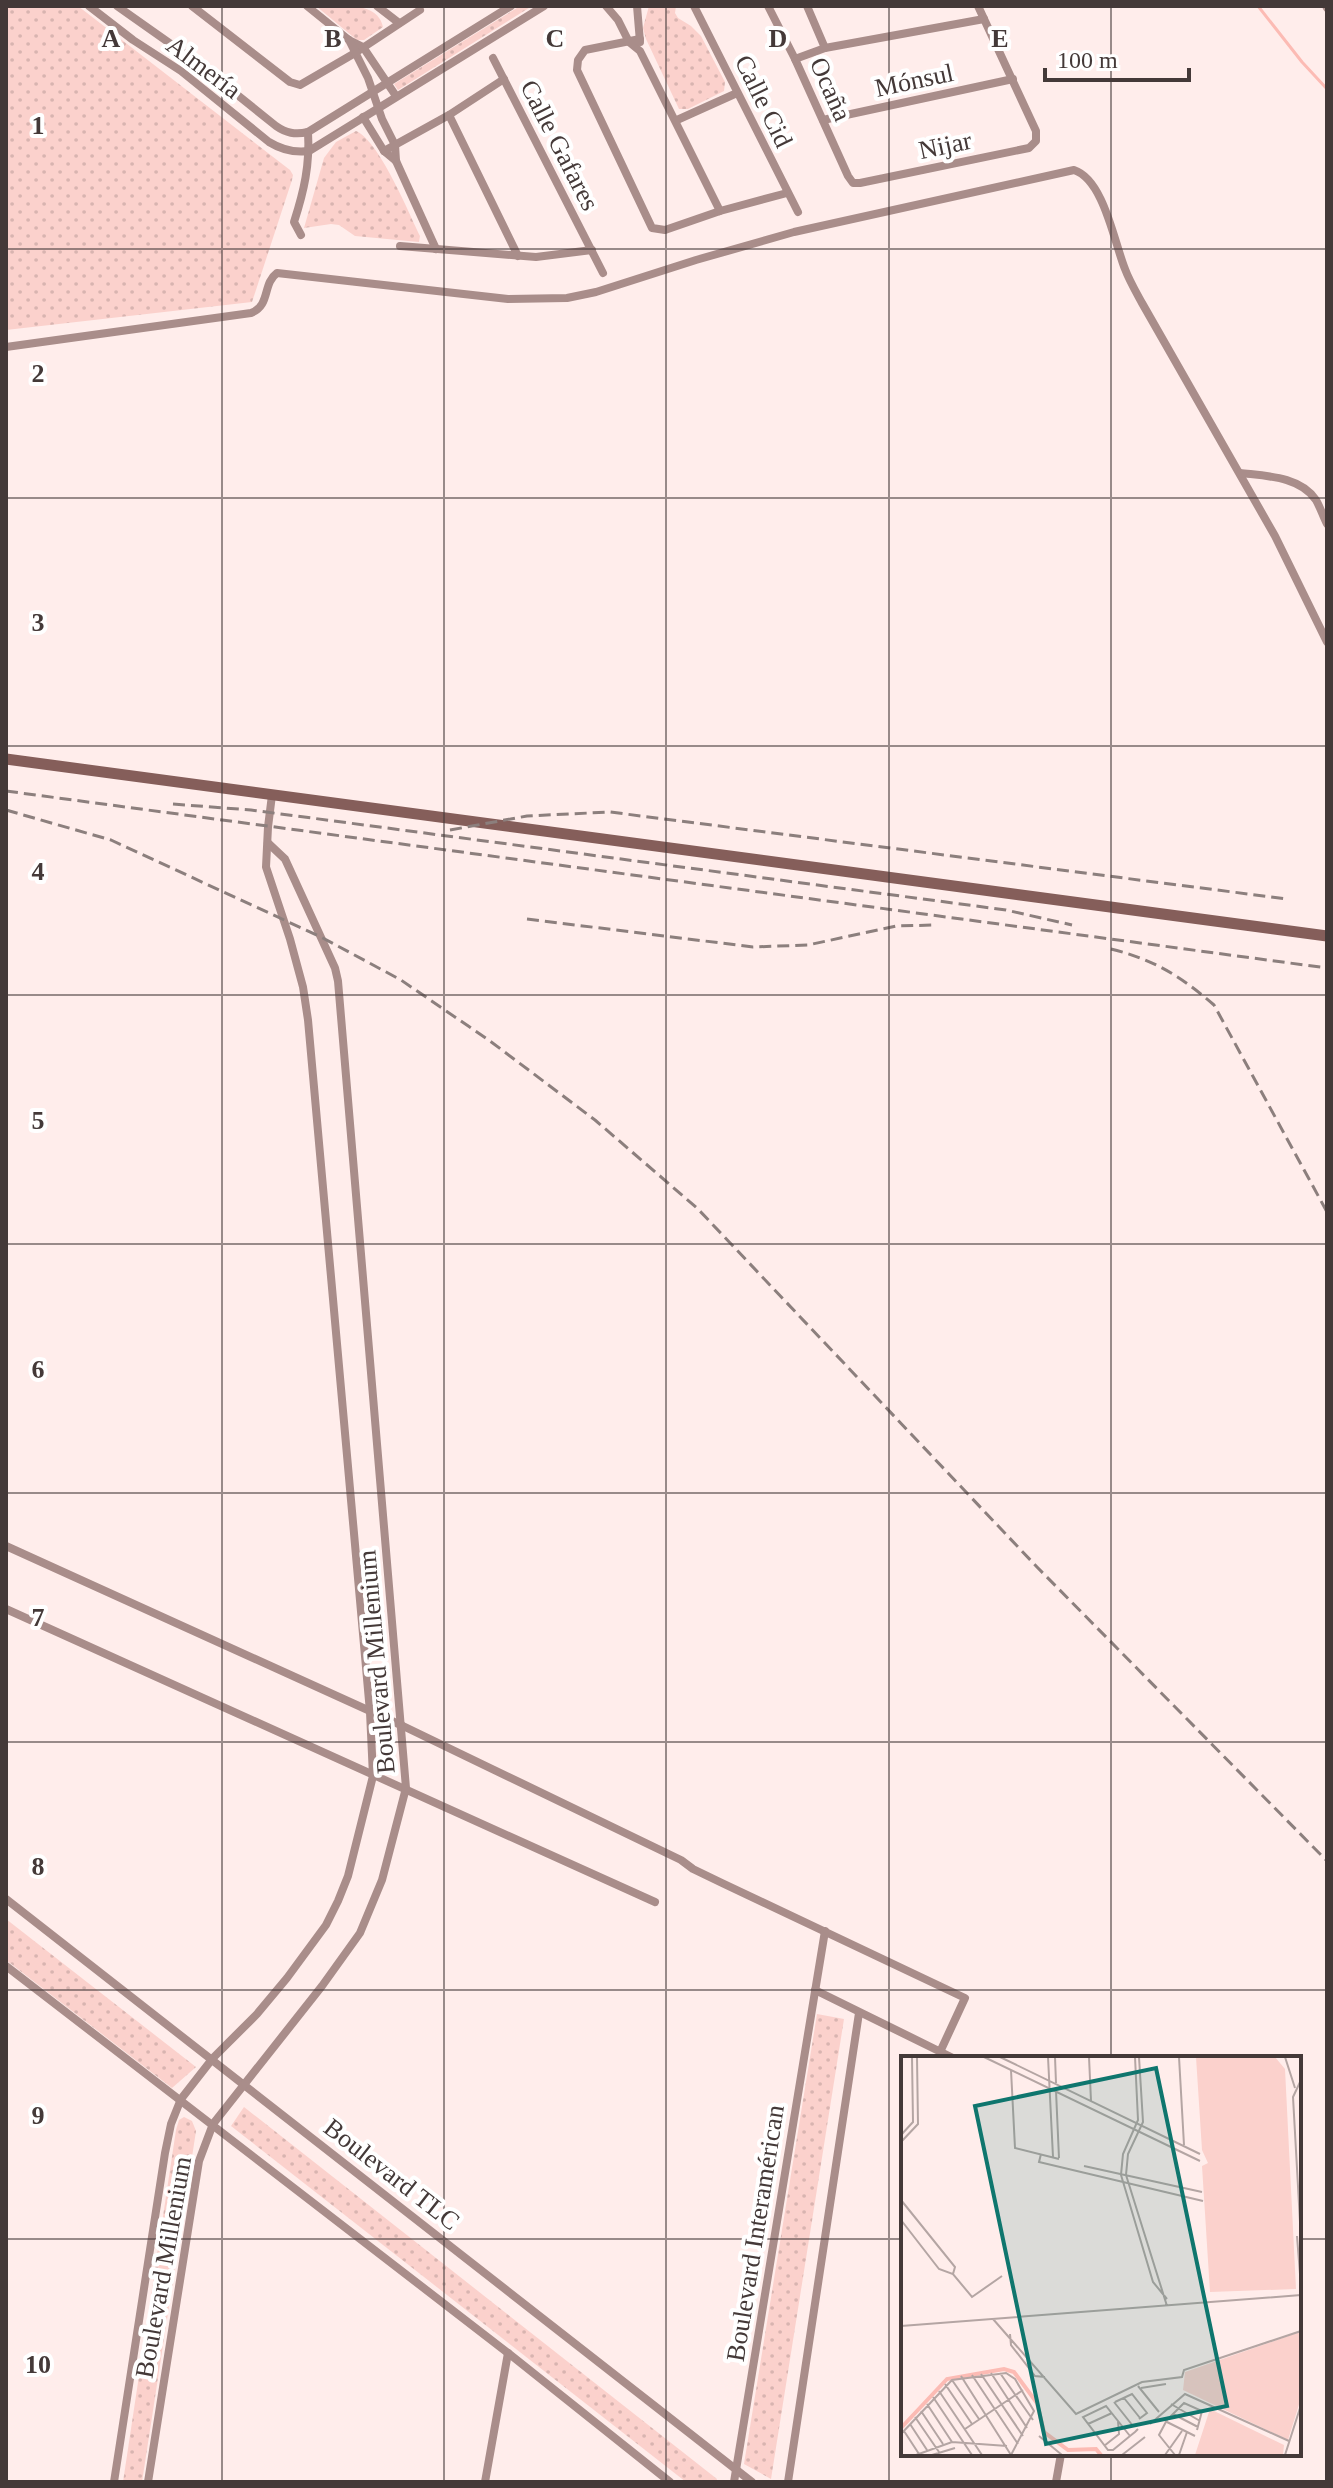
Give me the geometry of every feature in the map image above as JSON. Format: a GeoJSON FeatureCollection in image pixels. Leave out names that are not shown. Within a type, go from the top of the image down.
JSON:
{"type":"FeatureCollection","features":[{"type":"Feature","properties":{"kind":"street","name":"Almería"},"geometry":{"type":"LineString","coordinates":[[117,6],[195,61],[276,126],[290,133],[308,132]]}},
{"type":"Feature","properties":{"kind":"street"},"geometry":{"type":"LineString","coordinates":[[192,6],[295,84],[304,84],[420,10]]}},
{"type":"Feature","properties":{"kind":"street"},"geometry":{"type":"LineString","coordinates":[[307,6],[349,40],[363,47],[396,96]]}},
{"type":"Feature","properties":{"kind":"street"},"geometry":{"type":"LineString","coordinates":[[377,6],[399,23]]}},
{"type":"Feature","properties":{"kind":"street"},"geometry":{"type":"LineString","coordinates":[[301,235],[294,222],[307,180],[308,132],[511,6]]}},
{"type":"Feature","properties":{"kind":"street"},"geometry":{"type":"LineString","coordinates":[[309,151],[544,6]]}},
{"type":"Feature","properties":{"kind":"street"},"geometry":{"type":"LineString","coordinates":[[606,6],[618,20],[629,42],[640,51],[720,211]]}},
{"type":"Feature","properties":{"kind":"street"},"geometry":{"type":"LineString","coordinates":[[637,6],[640,51]]}},
{"type":"Feature","properties":{"kind":"street","name":"Calle Cid"},"geometry":{"type":"LineString","coordinates":[[694,6],[798,212]]}},
{"type":"Feature","properties":{"kind":"street","name":"Ocaña"},"geometry":{"type":"LineString","coordinates":[[768,6],[848,176],[853,183],[860,183]]}},
{"type":"Feature","properties":{"kind":"street"},"geometry":{"type":"LineString","coordinates":[[807,6],[825,48]]}},
{"type":"Feature","properties":{"kind":"street"},"geometry":{"type":"LineString","coordinates":[[978,6],[1013,79]]}},
{"type":"Feature","properties":{"kind":"street","name":"Almería"},"geometry":{"type":"LineString","coordinates":[[93,7],[133,40],[181,71],[269,142],[298,152],[309,151]]}},
{"type":"Feature","properties":{"kind":"street"},"geometry":{"type":"LineString","coordinates":[[795,59],[825,48],[984,19]]}},
{"type":"Feature","properties":{"kind":"street"},"geometry":{"type":"LineString","coordinates":[[640,39],[585,50],[578,60],[577,70],[655,230],[665,230],[787,193]]}},
{"type":"Feature","properties":{"kind":"street"},"geometry":{"type":"LineString","coordinates":[[349,40],[395,145],[396,161],[436,249]]}},
{"type":"Feature","properties":{"kind":"street","name":"Calle Gafares"},"geometry":{"type":"LineString","coordinates":[[493,58],[603,273]]}},
{"type":"Feature","properties":{"kind":"street"},"geometry":{"type":"LineString","coordinates":[[384,151],[449,115],[504,79]]}},
{"type":"Feature","properties":{"kind":"street","name":"Mónsul"},"geometry":{"type":"LineString","coordinates":[[823,120],[1013,79]]}},
{"type":"Feature","properties":{"kind":"street","name":"Nijar"},"geometry":{"type":"LineString","coordinates":[[860,183],[1029,148],[1036,141],[1036,131],[1013,79]]}},
{"type":"Feature","properties":{"kind":"street"},"geometry":{"type":"LineString","coordinates":[[677,120],[737,93]]}},
{"type":"Feature","properties":{"kind":"street"},"geometry":{"type":"LineString","coordinates":[[449,115],[518,256]]}},
{"type":"Feature","properties":{"kind":"street"},"geometry":{"type":"LineString","coordinates":[[363,117],[384,151],[396,161]]}},
{"type":"Feature","properties":{"kind":"street"},"geometry":{"type":"LineString","coordinates":[[6,347],[251,313],[261,308],[271,278],[280,273],[508,299],[567,298],[794,232],[1074,170],[1085,176],[1099,198],[1124,268],[1275,536],[1327,642]]}},
{"type":"Feature","properties":{"kind":"street"},"geometry":{"type":"LineString","coordinates":[[400,246],[536,257],[592,250]]}},
{"type":"Feature","properties":{"kind":"street"},"geometry":{"type":"LineString","coordinates":[[1240,473],[1296,483],[1314,498],[1327,524]]}},
{"type":"Feature","properties":{"kind":"street"},"geometry":{"type":"LineString","coordinates":[[6,759],[1327,936]]}},
{"type":"Feature","properties":{"kind":"street","name":"Boulevard Millenium"},"geometry":{"type":"LineString","coordinates":[[114,2482],[171,2124],[181,2099],[213,2058],[267,2002],[326,1925],[348,1876],[373,1776],[370,1712],[308,1020],[290,939],[266,867],[272,795]]}},
{"type":"Feature","properties":{"kind":"street","name":"Boulevard Millenium"},"geometry":{"type":"LineString","coordinates":[[148,2482],[199,2161],[213,2124],[360,1933],[382,1880],[406,1788],[338,981],[335,968],[285,859],[268,843]]}},
{"type":"Feature","properties":{"kind":"street"},"geometry":{"type":"LineString","coordinates":[[6,1546],[403,1726],[965,1998],[940,2052]]}},
{"type":"Feature","properties":{"kind":"street"},"geometry":{"type":"LineString","coordinates":[[6,1609],[655,1902]]}},
{"type":"Feature","properties":{"kind":"street","name":"Boulevard TLC"},"geometry":{"type":"LineString","coordinates":[[6,1899],[752,2482]]}},
{"type":"Feature","properties":{"kind":"street","name":"Boulevard Interamérican"},"geometry":{"type":"LineString","coordinates":[[734,2482],[825,1931]]}},
{"type":"Feature","properties":{"kind":"street"},"geometry":{"type":"LineString","coordinates":[[6,1966],[508,2353],[670,2482]]}},
{"type":"Feature","properties":{"kind":"street"},"geometry":{"type":"LineString","coordinates":[[815,1990],[949,2056]]}},
{"type":"Feature","properties":{"kind":"street"},"geometry":{"type":"LineString","coordinates":[[788,2482],[859,2013]]}},
{"type":"Feature","properties":{"kind":"street"},"geometry":{"type":"LineString","coordinates":[[485,2482],[508,2353]]}},
{"type":"Feature","properties":{"kind":"street"},"geometry":{"type":"LineString","coordinates":[[1056,2482],[1061,2456]]}},
{"type":"Feature","properties":{"kind":"shaded area"},"geometry":{"type":"Polygon","coordinates":[[[6,6],[78,6],[290,170],[292,180],[252,302],[6,330],[6,6]]]}},
{"type":"Feature","properties":{"kind":"shaded area"},"geometry":{"type":"Polygon","coordinates":[[[316,6],[365,8],[380,18],[383,27],[364,40],[357,40],[316,6]]]}},
{"type":"Feature","properties":{"kind":"shaded area"},"geometry":{"type":"Polygon","coordinates":[[[520,6],[532,6],[398,90],[394,84],[520,6]]]}},
{"type":"Feature","properties":{"kind":"shaded area"},"geometry":{"type":"Polygon","coordinates":[[[649,6],[676,6],[678,18],[701,36],[725,82],[724,91],[688,109],[679,109],[646,39],[643,28],[649,6]]]}},
{"type":"Feature","properties":{"kind":"shaded area"},"geometry":{"type":"Polygon","coordinates":[[[356,131],[365,137],[383,162],[420,236],[419,242],[355,236],[339,225],[331,224],[304,228],[324,158],[336,142],[356,131]]]}},
{"type":"Feature","properties":{"kind":"shaded area"},"geometry":{"type":"Polygon","coordinates":[[[6,1919],[196,2067],[172,2088],[6,1960],[6,1919]]]}},
{"type":"Feature","properties":{"kind":"shaded area"},"geometry":{"type":"Polygon","coordinates":[[[817,2014],[844,2019],[771,2479],[744,2464],[817,2014]]]}},
{"type":"Feature","properties":{"kind":"shaded area"},"geometry":{"type":"Polygon","coordinates":[[[244,2107],[717,2479],[716,2482],[686,2482],[231,2126],[244,2107]]]}},
{"type":"Feature","properties":{"kind":"shaded area"},"geometry":{"type":"Polygon","coordinates":[[[184,2117],[192,2121],[196,2131],[142,2482],[123,2482],[176,2130],[179,2120],[184,2117]]]}},
{"type":"Feature","properties":{"kind":"waterway"},"geometry":{"type":"LineString","coordinates":[[1258,6],[1327,89]]}},
{"type":"Feature","properties":{"kind":"railway"},"geometry":{"type":"LineString","coordinates":[[6,791],[1327,968]]}},
{"type":"Feature","properties":{"kind":"railway"},"geometry":{"type":"LineString","coordinates":[[173,804],[251,810],[1006,910],[1072,925]]}},
{"type":"Feature","properties":{"kind":"railway"},"geometry":{"type":"LineString","coordinates":[[6,810],[111,840],[321,937],[401,980],[490,1041],[595,1120],[697,1208],[1037,1567],[1327,1861]]}},
{"type":"Feature","properties":{"kind":"railway"},"geometry":{"type":"LineString","coordinates":[[450,830],[527,816],[610,812],[1287,899]]}},
{"type":"Feature","properties":{"kind":"railway"},"geometry":{"type":"LineString","coordinates":[[527,919],[753,947],[808,945],[896,926],[935,925]]}},
{"type":"Feature","properties":{"kind":"railway"},"geometry":{"type":"LineString","coordinates":[[1111,949],[1166,970],[1214,1005],[1327,1212]]}}]}
